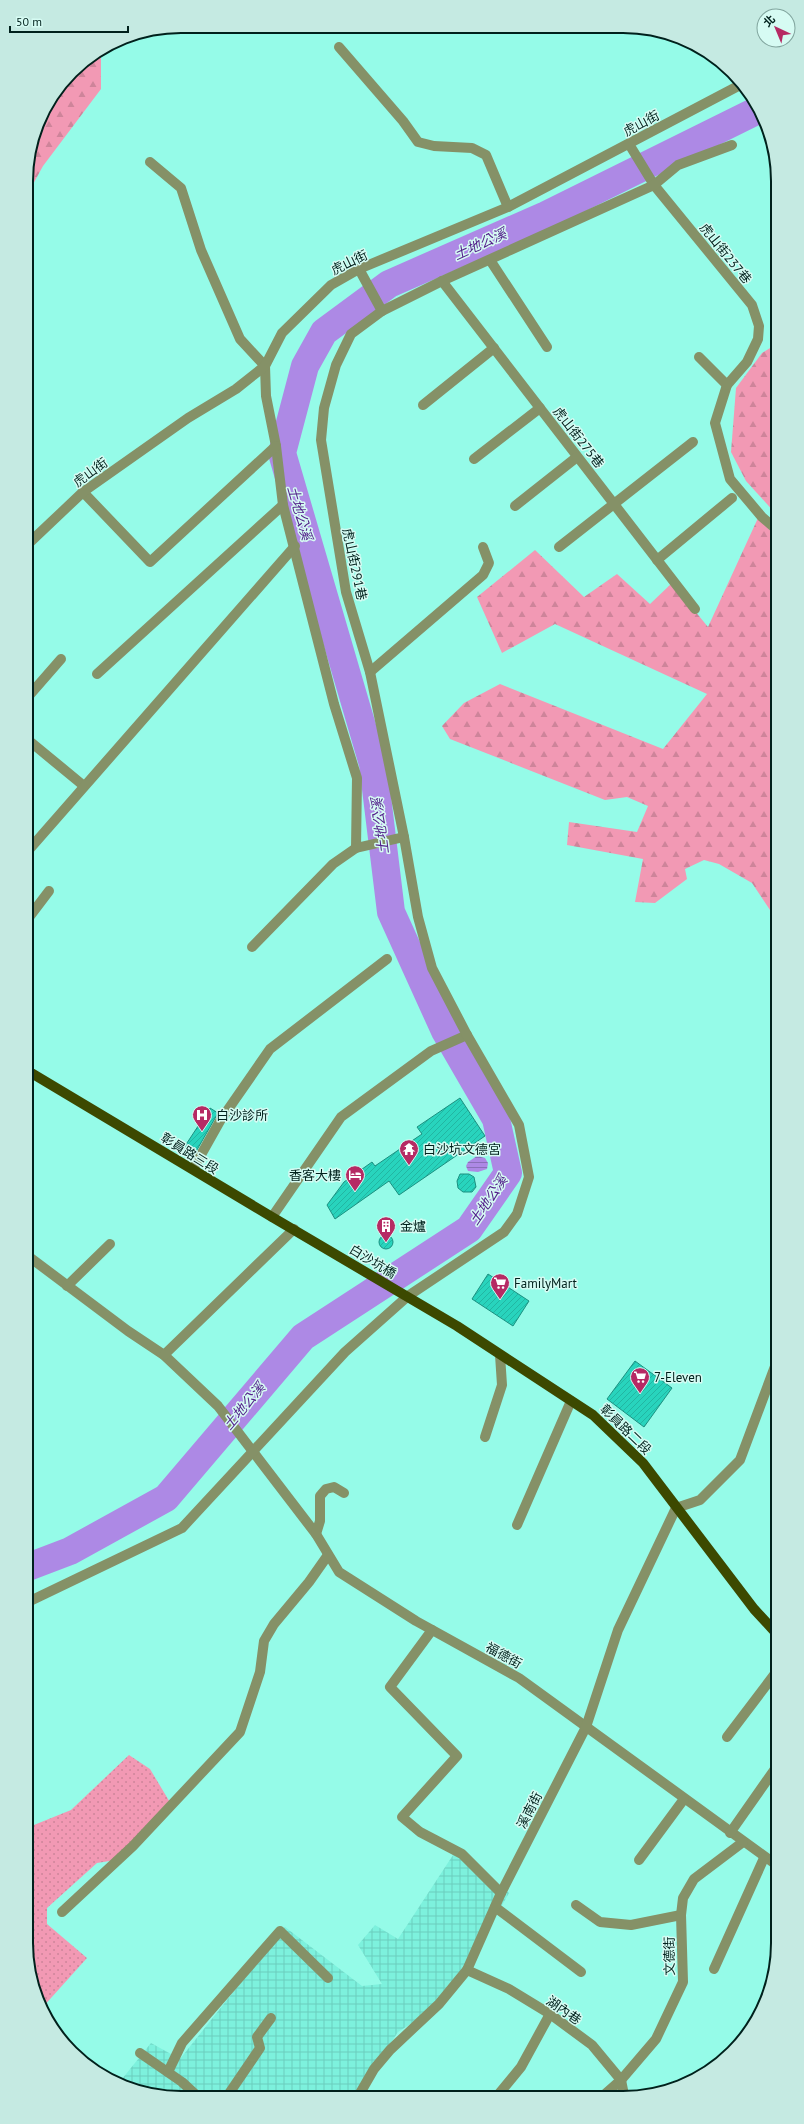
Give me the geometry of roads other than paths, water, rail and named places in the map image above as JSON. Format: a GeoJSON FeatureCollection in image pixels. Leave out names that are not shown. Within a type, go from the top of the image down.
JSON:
{"type":"FeatureCollection","features":[{"type":"Feature","properties":{"kind":"main road","name":"彰員路三段"},"geometry":{"type":"LineString","coordinates":[[33,1074],[338,1255]]}},
{"type":"Feature","properties":{"kind":"main road","name":"白沙坑橋"},"geometry":{"type":"LineString","coordinates":[[338,1255],[395,1290],[408,1296]]}},
{"type":"Feature","properties":{"kind":"main road","name":"彰員路二段"},"geometry":{"type":"LineString","coordinates":[[408,1296],[593,1415],[643,1463],[754,1609],[771,1627]]}},
{"type":"Feature","properties":{"kind":"street"},"geometry":{"type":"LineString","coordinates":[[339,47],[403,121],[418,142],[434,146],[472,148],[486,155],[508,207]]}},
{"type":"Feature","properties":{"kind":"street","name":"虎山街"},"geometry":{"type":"LineString","coordinates":[[33,539],[83,492],[188,418],[236,389],[265,366],[282,333],[331,285],[359,270],[508,207],[737,87]]}},
{"type":"Feature","properties":{"kind":"street","name":"虎山街237巷"},"geometry":{"type":"LineString","coordinates":[[629,144],[654,185],[752,305],[759,326],[758,339],[747,362],[727,385],[715,423],[730,479],[762,517],[771,525]]}},
{"type":"Feature","properties":{"kind":"street","name":"虎山街291巷"},"geometry":{"type":"LineString","coordinates":[[33,1600],[182,1528],[253,1454],[345,1352],[408,1296],[504,1232],[517,1214],[529,1177],[520,1125],[463,1037],[432,968],[418,917],[400,837],[370,672],[346,592],[321,440],[324,408],[336,365],[352,334],[382,311],[442,281],[654,185],[678,165],[732,145]]}},
{"type":"Feature","properties":{"kind":"street"},"geometry":{"type":"LineString","coordinates":[[150,162],[181,188],[201,250],[240,339],[265,366],[266,396],[276,446],[283,505],[295,546],[334,704],[357,778],[356,848]]}},
{"type":"Feature","properties":{"kind":"street"},"geometry":{"type":"LineString","coordinates":[[490,260],[547,347]]}},
{"type":"Feature","properties":{"kind":"street"},"geometry":{"type":"LineString","coordinates":[[359,270],[382,311]]}},
{"type":"Feature","properties":{"kind":"street","name":"虎山街275巷"},"geometry":{"type":"LineString","coordinates":[[442,281],[695,609]]}},
{"type":"Feature","properties":{"kind":"street"},"geometry":{"type":"LineString","coordinates":[[423,405],[494,348]]}},
{"type":"Feature","properties":{"kind":"street"},"geometry":{"type":"LineString","coordinates":[[699,357],[727,385]]}},
{"type":"Feature","properties":{"kind":"street"},"geometry":{"type":"LineString","coordinates":[[474,459],[540,408]]}},
{"type":"Feature","properties":{"kind":"street"},"geometry":{"type":"LineString","coordinates":[[559,548],[693,442]]}},
{"type":"Feature","properties":{"kind":"street"},"geometry":{"type":"LineString","coordinates":[[83,492],[150,562],[276,446]]}},
{"type":"Feature","properties":{"kind":"street"},"geometry":{"type":"LineString","coordinates":[[515,506],[577,457]]}},
{"type":"Feature","properties":{"kind":"street"},"geometry":{"type":"LineString","coordinates":[[657,560],[732,498]]}},
{"type":"Feature","properties":{"kind":"street"},"geometry":{"type":"LineString","coordinates":[[97,674],[283,505]]}},
{"type":"Feature","properties":{"kind":"street"},"geometry":{"type":"LineString","coordinates":[[33,845],[295,546]]}},
{"type":"Feature","properties":{"kind":"street"},"geometry":{"type":"LineString","coordinates":[[370,672],[483,575],[489,563],[483,547]]}},
{"type":"Feature","properties":{"kind":"street"},"geometry":{"type":"LineString","coordinates":[[33,691],[61,659]]}},
{"type":"Feature","properties":{"kind":"street"},"geometry":{"type":"LineString","coordinates":[[33,744],[84,786]]}},
{"type":"Feature","properties":{"kind":"street"},"geometry":{"type":"LineString","coordinates":[[252,947],[333,864],[356,848],[400,837]]}},
{"type":"Feature","properties":{"kind":"street"},"geometry":{"type":"LineString","coordinates":[[33,913],[49,891]]}},
{"type":"Feature","properties":{"kind":"street"},"geometry":{"type":"LineString","coordinates":[[193,1169],[220,1121],[270,1049],[387,959]]}},
{"type":"Feature","properties":{"kind":"street"},"geometry":{"type":"LineString","coordinates":[[272,1217],[341,1117],[431,1051],[463,1037]]}},
{"type":"Feature","properties":{"kind":"street"},"geometry":{"type":"LineString","coordinates":[[164,1355],[294,1229]]}},
{"type":"Feature","properties":{"kind":"street"},"geometry":{"type":"LineString","coordinates":[[67,1286],[110,1244]]}},
{"type":"Feature","properties":{"kind":"street","name":"福德街"},"geometry":{"type":"LineString","coordinates":[[33,1260],[128,1331],[164,1355],[218,1406],[253,1454],[316,1534],[339,1572],[432,1630],[519,1678],[771,1862]]}},
{"type":"Feature","properties":{"kind":"street"},"geometry":{"type":"LineString","coordinates":[[485,1437],[502,1385],[500,1354]]}},
{"type":"Feature","properties":{"kind":"street"},"geometry":{"type":"LineString","coordinates":[[676,1508],[700,1500],[740,1460],[771,1376]]}},
{"type":"Feature","properties":{"kind":"street"},"geometry":{"type":"LineString","coordinates":[[517,1526],[571,1401]]}},
{"type":"Feature","properties":{"kind":"street"},"geometry":{"type":"LineString","coordinates":[[316,1534],[320,1521],[320,1496],[326,1489],[334,1487],[344,1493]]}},
{"type":"Feature","properties":{"kind":"street","name":"溪南街"},"geometry":{"type":"LineString","coordinates":[[362,2091],[374,2069],[390,2050],[438,2004],[466,1970],[501,1893],[586,1727],[618,1630],[676,1508]]}},
{"type":"Feature","properties":{"kind":"street"},"geometry":{"type":"LineString","coordinates":[[62,1912],[133,1846],[240,1732],[260,1672],[264,1641],[274,1624],[309,1582],[328,1555]]}},
{"type":"Feature","properties":{"kind":"street"},"geometry":{"type":"LineString","coordinates":[[432,1630],[390,1687],[457,1756],[402,1817],[420,1832],[462,1854],[501,1893]]}},
{"type":"Feature","properties":{"kind":"street"},"geometry":{"type":"LineString","coordinates":[[727,1737],[771,1679]]}},
{"type":"Feature","properties":{"kind":"street"},"geometry":{"type":"LineString","coordinates":[[730,1833],[771,1775]]}},
{"type":"Feature","properties":{"kind":"street"},"geometry":{"type":"LineString","coordinates":[[640,1860],[684,1799]]}},
{"type":"Feature","properties":{"kind":"street","name":"文德街"},"geometry":{"type":"LineString","coordinates":[[609,2091],[621,2080],[656,2039],[683,1982],[681,1915],[683,1898],[694,1879],[743,1842]]}},
{"type":"Feature","properties":{"kind":"street"},"geometry":{"type":"LineString","coordinates":[[714,1969],[764,1858]]}},
{"type":"Feature","properties":{"kind":"street"},"geometry":{"type":"LineString","coordinates":[[576,1906],[600,1922],[631,1925],[681,1915]]}},
{"type":"Feature","properties":{"kind":"street"},"geometry":{"type":"LineString","coordinates":[[495,1907],[581,1972]]}},
{"type":"Feature","properties":{"kind":"street"},"geometry":{"type":"LineString","coordinates":[[168,2072],[182,2043],[280,1931],[328,1978]]}},
{"type":"Feature","properties":{"kind":"street","name":"湖內巷"},"geometry":{"type":"LineString","coordinates":[[466,1970],[509,1989],[550,2014],[592,2045],[621,2080],[623,2091]]}},
{"type":"Feature","properties":{"kind":"street"},"geometry":{"type":"LineString","coordinates":[[501,2091],[521,2067],[550,2014]]}},
{"type":"Feature","properties":{"kind":"street"},"geometry":{"type":"LineString","coordinates":[[231,2091],[260,2048],[257,2038],[270,2018]]}},
{"type":"Feature","properties":{"kind":"street"},"geometry":{"type":"LineString","coordinates":[[140,2053],[182,2082],[192,2091]]}},
{"type":"Feature","properties":{"kind":"waterway","name":"土地公溪"},"geometry":{"type":"LineString","coordinates":[[33,1565],[70,1551],[166,1498],[303,1337],[469,1229],[508,1173],[496,1119],[445,1031],[391,912],[373,764],[282,453],[305,366],[324,332],[389,284],[546,215],[754,112]]}},
{"type":"Feature","properties":{"kind":"place","name":"白沙診所"},"geometry":{"type":"Point","coordinates":[202,1132]}},
{"type":"Feature","properties":{"kind":"place","name":"白沙坑文德宮"},"geometry":{"type":"Point","coordinates":[409,1166]}},
{"type":"Feature","properties":{"kind":"place","name":"香客大樓"},"geometry":{"type":"Point","coordinates":[355,1192]}},
{"type":"Feature","properties":{"kind":"place","name":"金爐"},"geometry":{"type":"Point","coordinates":[386,1243]}},
{"type":"Feature","properties":{"kind":"place","name":"FamilyMart"},"geometry":{"type":"Point","coordinates":[500,1300]}},
{"type":"Feature","properties":{"kind":"place","name":"7-Eleven"},"geometry":{"type":"Point","coordinates":[640,1394]}}]}
